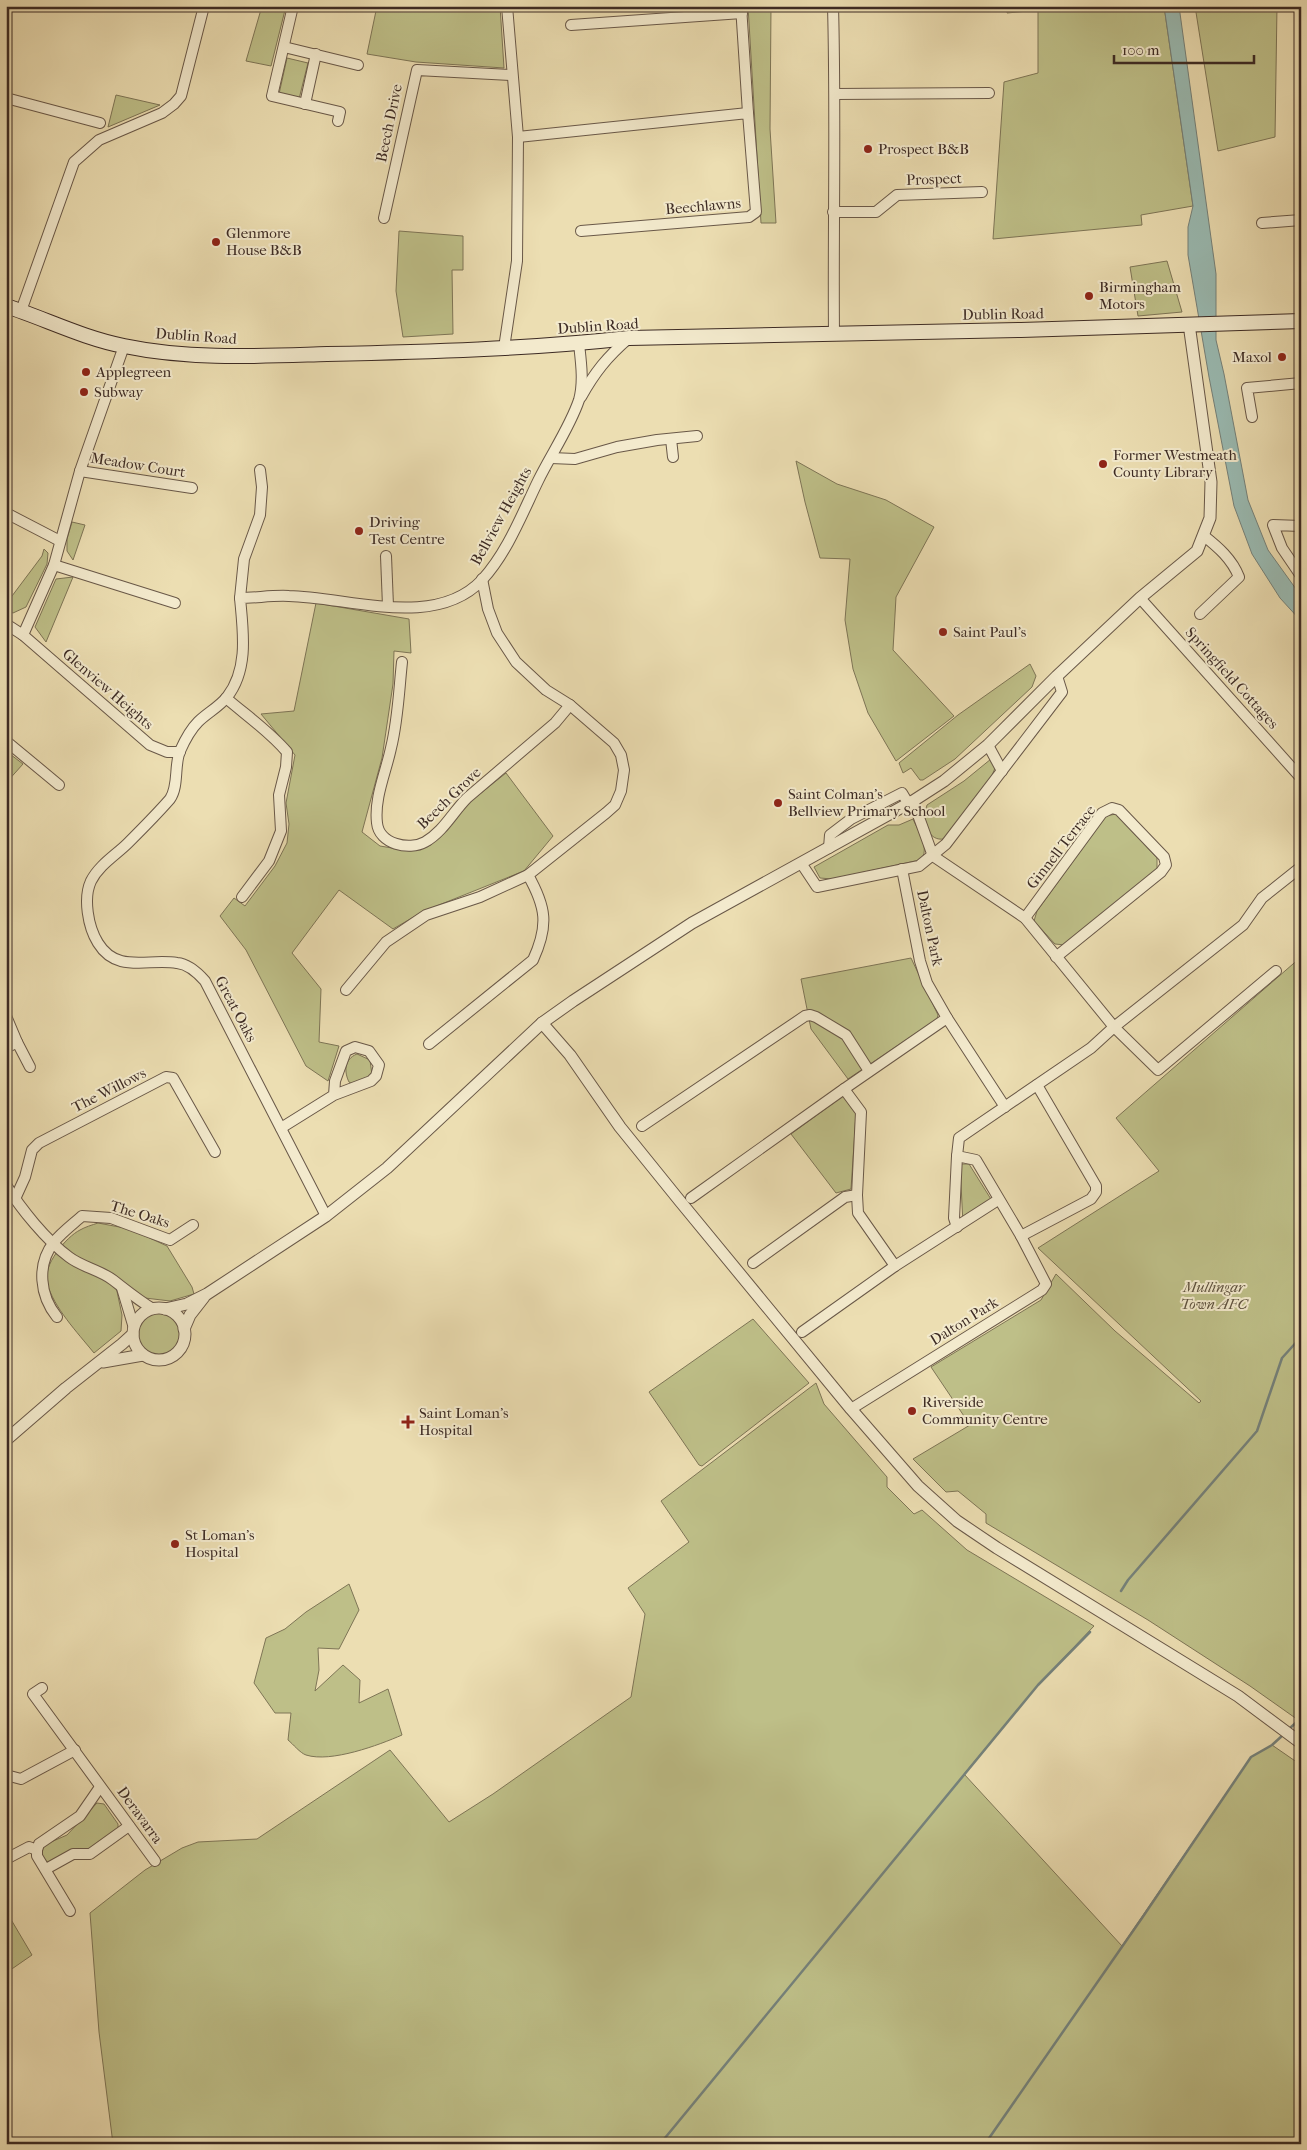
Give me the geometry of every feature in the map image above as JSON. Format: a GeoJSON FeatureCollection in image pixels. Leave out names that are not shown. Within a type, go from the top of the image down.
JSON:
{"type":"FeatureCollection","features":[{"type":"Feature","properties":{"kind":"main road","name":"Dublin Road"},"geometry":{"type":"LineString","coordinates":[[6,306],[66,329],[124,346],[184,355],[239,356],[411,353],[579,344],[629,338],[1301,321]]}},
{"type":"Feature","properties":{"kind":"street"},"geometry":{"type":"LineString","coordinates":[[21,311],[74,162],[99,140],[162,113],[181,96],[204,6]]}},
{"type":"Feature","properties":{"kind":"street"},"geometry":{"type":"LineString","coordinates":[[293,6],[272,96],[340,112],[338,121]]}},
{"type":"Feature","properties":{"kind":"street"},"geometry":{"type":"LineString","coordinates":[[504,348],[517,261],[518,137],[507,6]]}},
{"type":"Feature","properties":{"kind":"street"},"geometry":{"type":"LineString","coordinates":[[833,6],[835,94],[833,212],[834,334]]}},
{"type":"Feature","properties":{"kind":"street","name":"Beechlawns"},"geometry":{"type":"LineString","coordinates":[[571,25],[742,9],[756,212],[749,217],[581,231]]}},
{"type":"Feature","properties":{"kind":"street"},"geometry":{"type":"LineString","coordinates":[[284,46],[358,65]]}},
{"type":"Feature","properties":{"kind":"street"},"geometry":{"type":"LineString","coordinates":[[305,104],[316,54]]}},
{"type":"Feature","properties":{"kind":"street","name":"Beech Drive"},"geometry":{"type":"LineString","coordinates":[[384,218],[417,70],[512,75]]}},
{"type":"Feature","properties":{"kind":"street"},"geometry":{"type":"LineString","coordinates":[[835,94],[989,93]]}},
{"type":"Feature","properties":{"kind":"street"},"geometry":{"type":"LineString","coordinates":[[6,98],[100,123]]}},
{"type":"Feature","properties":{"kind":"street"},"geometry":{"type":"LineString","coordinates":[[518,137],[748,112]]}},
{"type":"Feature","properties":{"kind":"street","name":"Prospect"},"geometry":{"type":"LineString","coordinates":[[833,212],[876,212],[897,195],[982,192]]}},
{"type":"Feature","properties":{"kind":"street"},"geometry":{"type":"LineString","coordinates":[[1262,223],[1301,220]]}},
{"type":"Feature","properties":{"kind":"street"},"geometry":{"type":"LineString","coordinates":[[6,1440],[66,1388],[101,1362],[133,1331],[140,1316],[159,1309],[187,1304],[207,1294],[326,1216],[387,1168],[542,1023],[573,1000],[692,923],[829,848],[944,781],[988,745],[1057,676],[1140,598],[1197,551],[1210,518],[1211,482],[1194,324]]}},
{"type":"Feature","properties":{"kind":"street"},"geometry":{"type":"LineString","coordinates":[[579,400],[597,369],[609,355],[629,338]]}},
{"type":"Feature","properties":{"kind":"street","name":"Bellview Heights"},"geometry":{"type":"LineString","coordinates":[[240,598],[289,596],[418,608],[461,596],[482,580],[498,559],[579,400],[582,372],[579,344]]}},
{"type":"Feature","properties":{"kind":"street","name":"Meadow Court"},"geometry":{"type":"LineString","coordinates":[[54,565],[80,471],[124,346]]}},
{"type":"Feature","properties":{"kind":"street"},"geometry":{"type":"LineString","coordinates":[[1252,417],[1247,388],[1301,383]]}},
{"type":"Feature","properties":{"kind":"street"},"geometry":{"type":"LineString","coordinates":[[551,458],[574,459],[617,447],[671,438],[697,436]]}},
{"type":"Feature","properties":{"kind":"street"},"geometry":{"type":"LineString","coordinates":[[671,438],[673,457]]}},
{"type":"Feature","properties":{"kind":"street"},"geometry":{"type":"LineString","coordinates":[[180,752],[197,724],[226,698],[237,681],[243,652],[240,598],[244,559],[260,515],[262,487],[260,470]]}},
{"type":"Feature","properties":{"kind":"street","name":"Meadow Court"},"geometry":{"type":"LineString","coordinates":[[80,471],[192,488]]}},
{"type":"Feature","properties":{"kind":"street"},"geometry":{"type":"LineString","coordinates":[[6,513],[60,542]]}},
{"type":"Feature","properties":{"kind":"street"},"geometry":{"type":"LineString","coordinates":[[1301,526],[1273,524],[1282,548],[1301,576]]}},
{"type":"Feature","properties":{"kind":"street"},"geometry":{"type":"LineString","coordinates":[[1200,614],[1239,576],[1221,549],[1204,536]]}},
{"type":"Feature","properties":{"kind":"street"},"geometry":{"type":"LineString","coordinates":[[386,556],[388,606]]}},
{"type":"Feature","properties":{"kind":"street"},"geometry":{"type":"LineString","coordinates":[[23,635],[54,565],[175,602]]}},
{"type":"Feature","properties":{"kind":"street"},"geometry":{"type":"LineString","coordinates":[[346,990],[386,942],[426,915],[480,898],[528,875],[558,849],[606,813],[614,805],[621,790],[624,770],[621,755],[614,743],[570,705],[546,690],[516,662],[497,633],[488,609],[482,580]]}},
{"type":"Feature","properties":{"kind":"street","name":"Springfield Cottages"},"geometry":{"type":"LineString","coordinates":[[1140,598],[1301,778]]}},
{"type":"Feature","properties":{"kind":"street","name":"Glenview Heights"},"geometry":{"type":"LineString","coordinates":[[6,624],[23,635],[150,745],[167,752],[180,752]]}},
{"type":"Feature","properties":{"kind":"street","name":"Beech Grove"},"geometry":{"type":"LineString","coordinates":[[402,662],[392,748],[380,787],[376,825],[384,838],[398,844],[411,846],[425,842],[439,831],[454,810],[555,723],[570,705]]}},
{"type":"Feature","properties":{"kind":"street"},"geometry":{"type":"LineString","coordinates":[[801,863],[817,887],[919,866],[933,856],[946,844],[1037,728],[1062,692],[1057,676]]}},
{"type":"Feature","properties":{"kind":"street"},"geometry":{"type":"LineString","coordinates":[[226,698],[272,736],[287,752],[286,767],[279,794],[281,831],[269,861],[242,897]]}},
{"type":"Feature","properties":{"kind":"street"},"geometry":{"type":"LineString","coordinates":[[6,741],[59,785]]}},
{"type":"Feature","properties":{"kind":"street"},"geometry":{"type":"LineString","coordinates":[[988,745],[1002,771]]}},
{"type":"Feature","properties":{"kind":"street","name":"Great Oaks"},"geometry":{"type":"LineString","coordinates":[[180,752],[171,797],[147,823],[98,869],[91,882],[88,895],[90,928],[102,949],[117,961],[126,963],[178,963],[198,972],[205,981],[326,1216]]}},
{"type":"Feature","properties":{"kind":"street"},"geometry":{"type":"LineString","coordinates":[[910,802],[933,856],[1026,918],[1114,1027],[1158,1070],[1276,971]]}},
{"type":"Feature","properties":{"kind":"street","name":"Ginnell Terrace"},"geometry":{"type":"LineString","coordinates":[[1026,918],[1102,813],[1112,808],[1119,810],[1164,857],[1166,865],[1162,872],[1056,957]]}},
{"type":"Feature","properties":{"kind":"street"},"geometry":{"type":"LineString","coordinates":[[957,1228],[954,1218],[959,1138],[1091,1048],[1114,1027],[1243,925],[1262,898],[1301,867]]}},
{"type":"Feature","properties":{"kind":"street","name":"Dalton Park"},"geometry":{"type":"LineString","coordinates":[[902,869],[920,961],[927,983],[1004,1108]]}},
{"type":"Feature","properties":{"kind":"street"},"geometry":{"type":"LineString","coordinates":[[429,1044],[533,960],[541,943],[545,920],[540,896],[528,875]]}},
{"type":"Feature","properties":{"kind":"street"},"geometry":{"type":"LineString","coordinates":[[6,1016],[30,1068]]}},
{"type":"Feature","properties":{"kind":"street"},"geometry":{"type":"LineString","coordinates":[[642,1126],[805,1016],[816,1017],[846,1036],[869,1071]]}},
{"type":"Feature","properties":{"kind":"street"},"geometry":{"type":"LineString","coordinates":[[691,1198],[869,1071],[947,1018]]}},
{"type":"Feature","properties":{"kind":"street"},"geometry":{"type":"LineString","coordinates":[[542,1023],[570,1054],[620,1127],[851,1410],[918,1486],[957,1521],[997,1548],[1248,1702],[1301,1743]]}},
{"type":"Feature","properties":{"kind":"street"},"geometry":{"type":"LineString","coordinates":[[6,1048],[17,1042]]}},
{"type":"Feature","properties":{"kind":"street"},"geometry":{"type":"LineString","coordinates":[[281,1128],[334,1095],[371,1081],[376,1076],[379,1065],[369,1051],[355,1047],[346,1051],[339,1067],[334,1095]]}},
{"type":"Feature","properties":{"kind":"street","name":"The Willows"},"geometry":{"type":"LineString","coordinates":[[15,1199],[26,1177],[32,1150],[39,1143],[166,1077],[173,1078],[214,1152]]}},
{"type":"Feature","properties":{"kind":"street"},"geometry":{"type":"LineString","coordinates":[[1021,1236],[1091,1199],[1096,1192],[1096,1186],[1038,1085]]}},
{"type":"Feature","properties":{"kind":"street"},"geometry":{"type":"LineString","coordinates":[[844,1089],[861,1112],[857,1196],[858,1213],[895,1266]]}},
{"type":"Feature","properties":{"kind":"street","name":"Dalton Park"},"geometry":{"type":"LineString","coordinates":[[851,1410],[1042,1290],[1046,1284],[1021,1236],[976,1160],[957,1156]]}},
{"type":"Feature","properties":{"kind":"street"},"geometry":{"type":"LineString","coordinates":[[6,1185],[15,1199],[53,1243],[70,1258],[112,1279],[122,1288],[159,1309],[175,1314],[184,1329]]}},
{"type":"Feature","properties":{"kind":"street"},"geometry":{"type":"LineString","coordinates":[[753,1263],[845,1197],[857,1196]]}},
{"type":"Feature","properties":{"kind":"street"},"geometry":{"type":"LineString","coordinates":[[802,1332],[895,1266],[998,1200]]}},
{"type":"Feature","properties":{"kind":"street","name":"The Oaks"},"geometry":{"type":"LineString","coordinates":[[53,1243],[82,1216],[112,1218],[170,1240],[193,1225]]}},
{"type":"Feature","properties":{"kind":"street"},"geometry":{"type":"LineString","coordinates":[[53,1243],[45,1259],[42,1287],[50,1308],[57,1317]]}},
{"type":"Feature","properties":{"kind":"street"},"geometry":{"type":"LineString","coordinates":[[122,1288],[136,1346],[143,1355]]}},
{"type":"Feature","properties":{"kind":"street"},"geometry":{"type":"LineString","coordinates":[[101,1362],[143,1355],[156,1360],[174,1355],[182,1346],[184,1329],[190,1315],[207,1294]]}},
{"type":"Feature","properties":{"kind":"street","name":"Deravarra"},"geometry":{"type":"LineString","coordinates":[[42,1688],[33,1694],[154,1861]]}},
{"type":"Feature","properties":{"kind":"street"},"geometry":{"type":"LineString","coordinates":[[6,1775],[21,1779],[75,1750]]}},
{"type":"Feature","properties":{"kind":"street","name":"Deravarra"},"geometry":{"type":"LineString","coordinates":[[37,1850],[39,1844],[80,1816],[100,1787]]}},
{"type":"Feature","properties":{"kind":"street"},"geometry":{"type":"LineString","coordinates":[[46,1869],[73,1854],[90,1854],[129,1826]]}},
{"type":"Feature","properties":{"kind":"street"},"geometry":{"type":"LineString","coordinates":[[6,1859],[29,1846],[37,1850],[37,1856],[70,1911]]}},
{"type":"Feature","properties":{"kind":"green space"},"geometry":{"type":"Polygon","coordinates":[[[262,6],[286,6],[271,66],[246,61],[262,6]]]}},
{"type":"Feature","properties":{"kind":"green space"},"geometry":{"type":"Polygon","coordinates":[[[377,6],[500,6],[504,68],[416,62],[367,54],[377,6]]]}},
{"type":"Feature","properties":{"kind":"green space"},"geometry":{"type":"Polygon","coordinates":[[[748,6],[771,6],[770,129],[776,223],[761,223],[748,6]]]}},
{"type":"Feature","properties":{"kind":"green space"},"geometry":{"type":"Polygon","coordinates":[[[1008,6],[1164,6],[1193,206],[1141,215],[1142,225],[993,239],[1004,82],[1038,73],[1038,10],[1007,13],[1008,6]]]}},
{"type":"Feature","properties":{"kind":"green space"},"geometry":{"type":"Polygon","coordinates":[[[1195,6],[1277,6],[1275,137],[1218,151],[1195,6]]]}},
{"type":"Feature","properties":{"kind":"green space"},"geometry":{"type":"Polygon","coordinates":[[[287,58],[308,63],[299,99],[279,94],[287,58]]]}},
{"type":"Feature","properties":{"kind":"green space"},"geometry":{"type":"Polygon","coordinates":[[[116,95],[160,105],[108,127],[116,95]]]}},
{"type":"Feature","properties":{"kind":"green space"},"geometry":{"type":"Polygon","coordinates":[[[399,231],[463,236],[463,270],[452,270],[453,334],[403,337],[396,291],[399,231]]]}},
{"type":"Feature","properties":{"kind":"green space"},"geometry":{"type":"Polygon","coordinates":[[[1167,261],[1182,312],[1138,316],[1130,267],[1167,261]]]}},
{"type":"Feature","properties":{"kind":"green space"},"geometry":{"type":"Polygon","coordinates":[[[796,461],[837,484],[886,500],[934,527],[896,597],[893,650],[954,716],[896,761],[868,713],[853,669],[845,620],[850,559],[820,558],[796,461]]]}},
{"type":"Feature","properties":{"kind":"green space"},"geometry":{"type":"Polygon","coordinates":[[[72,522],[85,525],[73,560],[67,551],[67,539],[72,522]]]}},
{"type":"Feature","properties":{"kind":"green space"},"geometry":{"type":"Polygon","coordinates":[[[44,549],[48,553],[47,564],[26,607],[13,613],[6,610],[6,604],[42,556],[44,549]]]}},
{"type":"Feature","properties":{"kind":"green space"},"geometry":{"type":"Polygon","coordinates":[[[73,577],[46,642],[35,627],[56,579],[73,577]]]}},
{"type":"Feature","properties":{"kind":"green space"},"geometry":{"type":"Polygon","coordinates":[[[316,603],[409,619],[411,653],[394,651],[393,684],[382,758],[362,832],[380,846],[410,851],[431,845],[471,801],[506,773],[553,836],[524,871],[424,911],[393,929],[339,890],[292,953],[321,989],[319,1042],[339,1046],[328,1081],[306,1066],[246,950],[220,916],[234,898],[245,906],[275,866],[287,843],[289,824],[286,803],[295,755],[261,714],[294,711],[316,603]]]}},
{"type":"Feature","properties":{"kind":"green space"},"geometry":{"type":"Polygon","coordinates":[[[1030,664],[1036,676],[1032,687],[955,759],[923,780],[920,780],[911,768],[903,773],[899,763],[958,715],[1030,664]]]}},
{"type":"Feature","properties":{"kind":"green space"},"geometry":{"type":"Polygon","coordinates":[[[6,751],[23,764],[6,783],[6,751]]]}},
{"type":"Feature","properties":{"kind":"green space"},"geometry":{"type":"Polygon","coordinates":[[[991,759],[995,768],[991,778],[944,839],[935,838],[929,832],[922,814],[925,812],[927,805],[964,781],[991,759]]]}},
{"type":"Feature","properties":{"kind":"green space"},"geometry":{"type":"Polygon","coordinates":[[[1116,814],[1157,858],[1157,871],[1065,945],[1055,944],[1034,921],[1037,911],[1106,816],[1116,814]]]}},
{"type":"Feature","properties":{"kind":"green space"},"geometry":{"type":"Polygon","coordinates":[[[913,819],[924,846],[923,856],[920,860],[832,879],[820,878],[814,867],[888,825],[899,825],[913,819]]]}},
{"type":"Feature","properties":{"kind":"green space","name":"Mullingar Town AFC"},"geometry":{"type":"Polygon","coordinates":[[[1301,957],[1301,1241],[1298,1262],[1301,1282],[1301,1722],[1250,1686],[1148,1620],[986,1523],[986,1514],[958,1491],[946,1492],[913,1459],[970,1425],[931,1367],[1041,1300],[1056,1274],[1115,1331],[1199,1403],[1201,1401],[1038,1248],[1159,1171],[1116,1118],[1301,957]]]}},
{"type":"Feature","properties":{"kind":"green space"},"geometry":{"type":"Polygon","coordinates":[[[911,958],[938,1015],[937,1019],[848,1079],[811,1029],[801,979],[911,958]]]}},
{"type":"Feature","properties":{"kind":"green space"},"geometry":{"type":"Polygon","coordinates":[[[357,1054],[370,1060],[372,1075],[354,1085],[347,1078],[346,1066],[347,1062],[357,1054]]]}},
{"type":"Feature","properties":{"kind":"green space"},"geometry":{"type":"Polygon","coordinates":[[[843,1096],[856,1114],[851,1189],[836,1193],[791,1134],[843,1096]]]}},
{"type":"Feature","properties":{"kind":"green space"},"geometry":{"type":"Polygon","coordinates":[[[960,1164],[969,1164],[994,1204],[963,1224],[960,1164]]]}},
{"type":"Feature","properties":{"kind":"green space"},"geometry":{"type":"Polygon","coordinates":[[[98,1223],[130,1229],[167,1246],[192,1287],[194,1294],[170,1301],[145,1298],[115,1282],[122,1315],[121,1331],[94,1353],[60,1311],[50,1292],[46,1276],[56,1253],[62,1245],[82,1229],[98,1223]]]}},
{"type":"Feature","properties":{"kind":"green space"},"geometry":{"type":"Polygon","coordinates":[[[162,1311],[174,1317],[179,1325],[179,1341],[174,1349],[166,1354],[154,1355],[142,1349],[137,1341],[136,1329],[142,1317],[150,1312],[162,1311]]]}},
{"type":"Feature","properties":{"kind":"green space"},"geometry":{"type":"Polygon","coordinates":[[[753,1319],[809,1383],[702,1466],[699,1465],[649,1392],[753,1319]]]}},
{"type":"Feature","properties":{"kind":"green space"},"geometry":{"type":"Polygon","coordinates":[[[816,1383],[824,1404],[887,1477],[887,1487],[914,1514],[922,1510],[967,1550],[1094,1626],[1038,1685],[964,1774],[1122,1946],[1251,1757],[1272,1745],[1301,1765],[1301,2144],[113,2144],[99,2032],[90,1913],[145,1870],[182,1848],[198,1842],[257,1839],[390,1750],[449,1822],[493,1794],[631,1697],[645,1614],[628,1588],[689,1542],[661,1501],[816,1383]]]}},
{"type":"Feature","properties":{"kind":"green space"},"geometry":{"type":"Polygon","coordinates":[[[349,1584],[359,1610],[339,1649],[318,1648],[319,1670],[315,1691],[343,1665],[360,1680],[359,1703],[388,1689],[402,1735],[368,1748],[341,1755],[316,1757],[306,1755],[288,1740],[291,1713],[275,1713],[254,1683],[266,1638],[285,1629],[306,1612],[349,1584]]]}},
{"type":"Feature","properties":{"kind":"green space"},"geometry":{"type":"Polygon","coordinates":[[[97,1803],[104,1804],[118,1824],[118,1828],[89,1849],[52,1863],[47,1862],[42,1856],[41,1849],[44,1845],[67,1835],[97,1803]]]}},
{"type":"Feature","properties":{"kind":"green space"},"geometry":{"type":"Polygon","coordinates":[[[6,1911],[32,1955],[6,1973],[6,1911]]]}},
{"type":"Feature","properties":{"kind":"water"},"geometry":{"type":"Polygon","coordinates":[[[1164,6],[1179,6],[1216,274],[1216,340],[1248,500],[1268,550],[1301,596],[1301,621],[1280,598],[1252,554],[1234,506],[1188,255],[1188,227],[1193,206],[1164,6]]]}},
{"type":"Feature","properties":{"kind":"waterway"},"geometry":{"type":"LineString","coordinates":[[1121,1591],[1128,1580],[1257,1431],[1282,1358],[1301,1337]]}},
{"type":"Feature","properties":{"kind":"waterway"},"geometry":{"type":"LineString","coordinates":[[660,2144],[1038,1685],[1090,1632]]}},
{"type":"Feature","properties":{"kind":"waterway"},"geometry":{"type":"LineString","coordinates":[[1289,1729],[1301,1718]]}},
{"type":"Feature","properties":{"kind":"waterway"},"geometry":{"type":"LineString","coordinates":[[985,2144],[1251,1757],[1272,1745],[1283,1735]]}},
{"type":"Feature","properties":{"kind":"place","name":"Prospect B&B"},"geometry":{"type":"Point","coordinates":[868,149]}},
{"type":"Feature","properties":{"kind":"place","name":"Glenmore House B&B"},"geometry":{"type":"Point","coordinates":[216,242]}},
{"type":"Feature","properties":{"kind":"place","name":"Birmingham Motors"},"geometry":{"type":"Point","coordinates":[1089,296]}},
{"type":"Feature","properties":{"kind":"place","name":"Maxol"},"geometry":{"type":"Point","coordinates":[1282,357]}},
{"type":"Feature","properties":{"kind":"place","name":"Applegreen"},"geometry":{"type":"Point","coordinates":[86,372]}},
{"type":"Feature","properties":{"kind":"place","name":"Subway"},"geometry":{"type":"Point","coordinates":[84,392]}},
{"type":"Feature","properties":{"kind":"place","name":"Former Westmeath County Library"},"geometry":{"type":"Point","coordinates":[1103,464]}},
{"type":"Feature","properties":{"kind":"place","name":"Driving Test Centre"},"geometry":{"type":"Point","coordinates":[359,531]}},
{"type":"Feature","properties":{"kind":"place","name":"Saint Paul's"},"geometry":{"type":"Point","coordinates":[943,632]}},
{"type":"Feature","properties":{"kind":"place","name":"Saint Colman's Bellview Primary School"},"geometry":{"type":"Point","coordinates":[778,803]}},
{"type":"Feature","properties":{"kind":"place","name":"Riverside Community Centre"},"geometry":{"type":"Point","coordinates":[912,1411]}},
{"type":"Feature","properties":{"kind":"place","name":"Saint Loman's Hospital"},"geometry":{"type":"Point","coordinates":[408,1422]}},
{"type":"Feature","properties":{"kind":"place","name":"St Loman's Hospital"},"geometry":{"type":"Point","coordinates":[175,1544]}}]}
